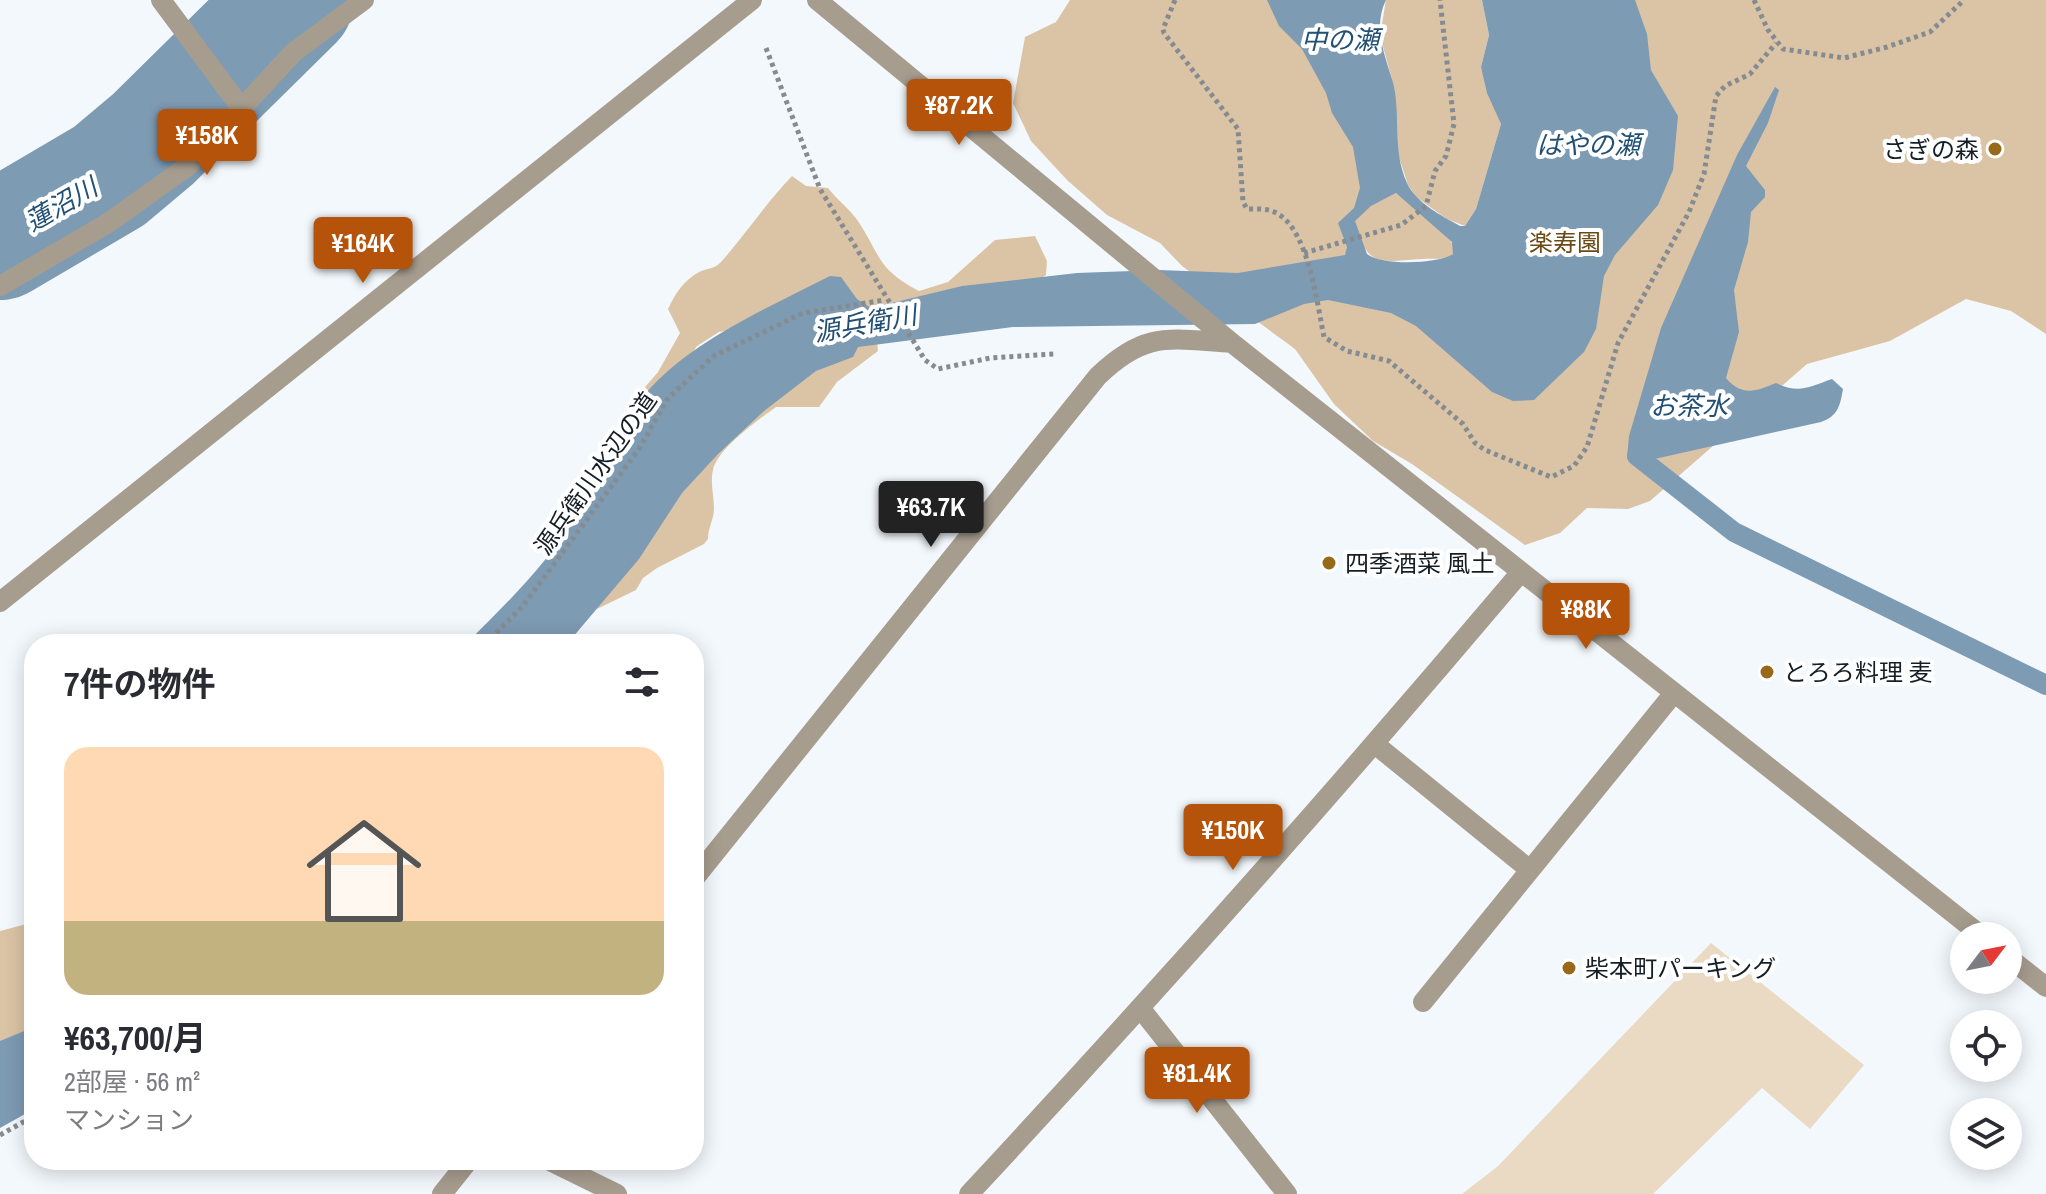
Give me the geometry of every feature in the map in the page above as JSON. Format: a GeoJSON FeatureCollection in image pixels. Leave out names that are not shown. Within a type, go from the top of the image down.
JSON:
{"type":"FeatureCollection","features":[{"type":"Feature","properties":{"kind":"street"},"geometry":{"type":"LineString","coordinates":[[161,0],[242,109]]}},
{"type":"Feature","properties":{"kind":"street"},"geometry":{"type":"LineString","coordinates":[[0,286],[108,223],[188,166],[294,52],[364,0]]}},
{"type":"Feature","properties":{"kind":"street"},"geometry":{"type":"LineString","coordinates":[[817,0],[1225,338],[1964,922]]}},
{"type":"Feature","properties":{"kind":"street"},"geometry":{"type":"LineString","coordinates":[[0,602],[751,1]]}},
{"type":"Feature","properties":{"kind":"street"},"geometry":{"type":"LineString","coordinates":[[704,867],[1098,376],[1124,352],[1153,340],[1225,338]]}},
{"type":"Feature","properties":{"kind":"street"},"geometry":{"type":"LineString","coordinates":[[969,1194],[1141,1009],[1376,745],[1521,572]]}},
{"type":"Feature","properties":{"kind":"street"},"geometry":{"type":"LineString","coordinates":[[1423,1002],[1674,693]]}},
{"type":"Feature","properties":{"kind":"street"},"geometry":{"type":"LineString","coordinates":[[1376,745],[1530,870]]}},
{"type":"Feature","properties":{"kind":"street"},"geometry":{"type":"LineString","coordinates":[[2022,968],[2046,987]]}},
{"type":"Feature","properties":{"kind":"street"},"geometry":{"type":"LineString","coordinates":[[1141,1009],[1287,1194]]}},
{"type":"Feature","properties":{"kind":"street"},"geometry":{"type":"LineString","coordinates":[[442,1194],[461,1170]]}},
{"type":"Feature","properties":{"kind":"street"},"geometry":{"type":"LineString","coordinates":[[568,1170],[617,1194]]}},
{"type":"Feature","properties":{"kind":"path"},"geometry":{"type":"LineString","coordinates":[[1175,0],[1163,29],[1172,47],[1233,118],[1240,138],[1243,202],[1247,209],[1266,209],[1282,216],[1304,254],[1324,337],[1335,347],[1389,361],[1463,424],[1475,443],[1542,475],[1559,475],[1574,466],[1587,447],[1624,329],[1689,212],[1707,159],[1716,96],[1725,86],[1750,74],[1776,43]]}},
{"type":"Feature","properties":{"kind":"path"},"geometry":{"type":"LineString","coordinates":[[1304,254],[1401,225],[1417,217],[1426,206],[1435,171],[1446,156],[1454,124],[1440,0]]}},
{"type":"Feature","properties":{"kind":"path"},"geometry":{"type":"LineString","coordinates":[[1754,0],[1776,43],[1797,54],[1844,58],[1930,32],[1964,0]]}},
{"type":"Feature","properties":{"kind":"path"},"geometry":{"type":"LineString","coordinates":[[751,1],[820,189],[885,300],[925,360],[938,369],[990,358],[1124,352]]}},
{"type":"Feature","properties":{"kind":"path","name":"源兵衛川水辺の道"},"geometry":{"type":"LineString","coordinates":[[495,634],[522,607],[639,449],[668,398],[714,356],[803,313],[885,300]]}},
{"type":"Feature","properties":{"kind":"path"},"geometry":{"type":"LineString","coordinates":[[0,1135],[24,1122]]}},
{"type":"Feature","properties":{"kind":"shaded area"},"geometry":{"type":"Polygon","coordinates":[[[1711,943],[1864,1065],[1810,1129],[1762,1088],[1653,1194],[1462,1194],[1498,1166],[1711,943]]]}},
{"type":"Feature","properties":{"kind":"green space","name":"楽寿園"},"geometry":{"type":"Polygon","coordinates":[[[1070,0],[1283,0],[1359,139],[1364,196],[1347,224],[1359,266],[1450,331],[1584,0],[2046,0],[2046,334],[2011,311],[1966,299],[1890,341],[1807,364],[1650,501],[1628,509],[1587,508],[1560,533],[1525,545],[1412,464],[1373,441],[1334,404],[1295,349],[1182,266],[1160,243],[1107,215],[1067,180],[1031,141],[1013,103],[1025,37],[1056,22],[1070,0]]]}},
{"type":"Feature","properties":{"kind":"green space"},"geometry":{"type":"Polygon","coordinates":[[[1386,0],[1482,0],[1489,35],[1481,67],[1501,124],[1476,209],[1465,226],[1447,219],[1416,197],[1408,185],[1396,148],[1392,79],[1380,36],[1386,0]]]}},
{"type":"Feature","properties":{"kind":"green space"},"geometry":{"type":"Polygon","coordinates":[[[792,176],[806,186],[828,188],[855,217],[887,268],[919,291],[948,282],[995,240],[1035,236],[1047,261],[1046,275],[1032,284],[719,332],[697,346],[679,373],[643,407],[634,400],[658,372],[680,333],[668,309],[677,293],[693,276],[721,262],[792,176]]]}},
{"type":"Feature","properties":{"kind":"green space"},"geometry":{"type":"Polygon","coordinates":[[[1396,193],[1434,222],[1454,245],[1453,254],[1442,258],[1386,261],[1371,255],[1364,248],[1353,221],[1372,205],[1396,193]]]}},
{"type":"Feature","properties":{"kind":"green space"},"geometry":{"type":"Polygon","coordinates":[[[877,341],[878,351],[837,382],[819,407],[776,407],[730,444],[713,470],[714,512],[704,544],[657,568],[643,578],[636,590],[597,609],[746,375],[877,341]]]}},
{"type":"Feature","properties":{"kind":"green space"},"geometry":{"type":"Polygon","coordinates":[[[24,925],[24,1046],[0,1059],[0,931],[24,925]]]}},
{"type":"Feature","properties":{"kind":"water"},"geometry":{"type":"Polygon","coordinates":[[[1267,0],[1386,0],[1380,30],[1395,92],[1402,170],[1411,190],[1423,203],[1460,226],[1465,226],[1476,209],[1501,124],[1487,93],[1481,67],[1489,35],[1482,0],[1635,0],[1647,34],[1651,70],[1678,116],[1673,170],[1658,205],[1615,255],[1604,276],[1596,329],[1584,352],[1534,400],[1513,401],[1492,392],[1416,326],[1391,313],[1328,300],[1304,304],[1255,324],[1013,327],[858,347],[853,357],[816,371],[764,411],[718,454],[682,493],[639,559],[575,634],[476,634],[553,550],[577,515],[625,421],[646,393],[685,357],[708,341],[830,276],[841,277],[857,299],[871,308],[962,286],[1077,273],[1159,270],[1238,273],[1345,255],[1347,247],[1338,223],[1354,208],[1360,188],[1353,147],[1332,113],[1326,93],[1302,49],[1279,26],[1267,0]],[[1396,193],[1371,206],[1355,221],[1367,254],[1374,258],[1410,262],[1435,260],[1453,254],[1452,242],[1396,193]]]}},
{"type":"Feature","properties":{"kind":"water","name":"お茶水"},"geometry":{"type":"Polygon","coordinates":[[[1775,87],[1779,90],[1768,123],[1746,166],[1765,190],[1765,197],[1751,212],[1748,242],[1734,290],[1739,332],[1726,378],[1737,388],[1749,391],[1776,383],[1804,388],[1832,379],[1843,389],[1839,405],[1831,417],[1821,422],[1632,464],[1627,458],[1629,436],[1661,328],[1737,155],[1775,87]]]}},
{"type":"Feature","properties":{"kind":"water"},"geometry":{"type":"Polygon","coordinates":[[[24,1031],[24,1115],[0,1128],[0,1041],[24,1031]]]}},
{"type":"Feature","properties":{"kind":"waterway","name":"蓮沼川"},"geometry":{"type":"LineString","coordinates":[[0,240],[109,176],[153,139],[294,0]]}},
{"type":"Feature","properties":{"kind":"waterway"},"geometry":{"type":"LineString","coordinates":[[1637,456],[1734,532],[2046,685]]}},
{"type":"Feature","properties":{"kind":"place","name":"さぎの森"},"geometry":{"type":"Point","coordinates":[1995,149]}},
{"type":"Feature","properties":{"kind":"place","name":"四季酒菜 風土"},"geometry":{"type":"Point","coordinates":[1329,563]}},
{"type":"Feature","properties":{"kind":"place","name":"とろろ料理 麦"},"geometry":{"type":"Point","coordinates":[1767,672]}},
{"type":"Feature","properties":{"kind":"place","name":"柴本町パーキング"},"geometry":{"type":"Point","coordinates":[1569,968]}},
{"type":"Feature","properties":{"kind":"water label","name":"中の瀬"},"geometry":{"type":"Point","coordinates":[1340,39]}},
{"type":"Feature","properties":{"kind":"water label","name":"はやの瀬"},"geometry":{"type":"Point","coordinates":[1588,144]}},
{"type":"Feature","properties":{"kind":"water label","name":"源兵衛川"},"geometry":{"type":"Point","coordinates":[865,323]}}]}
